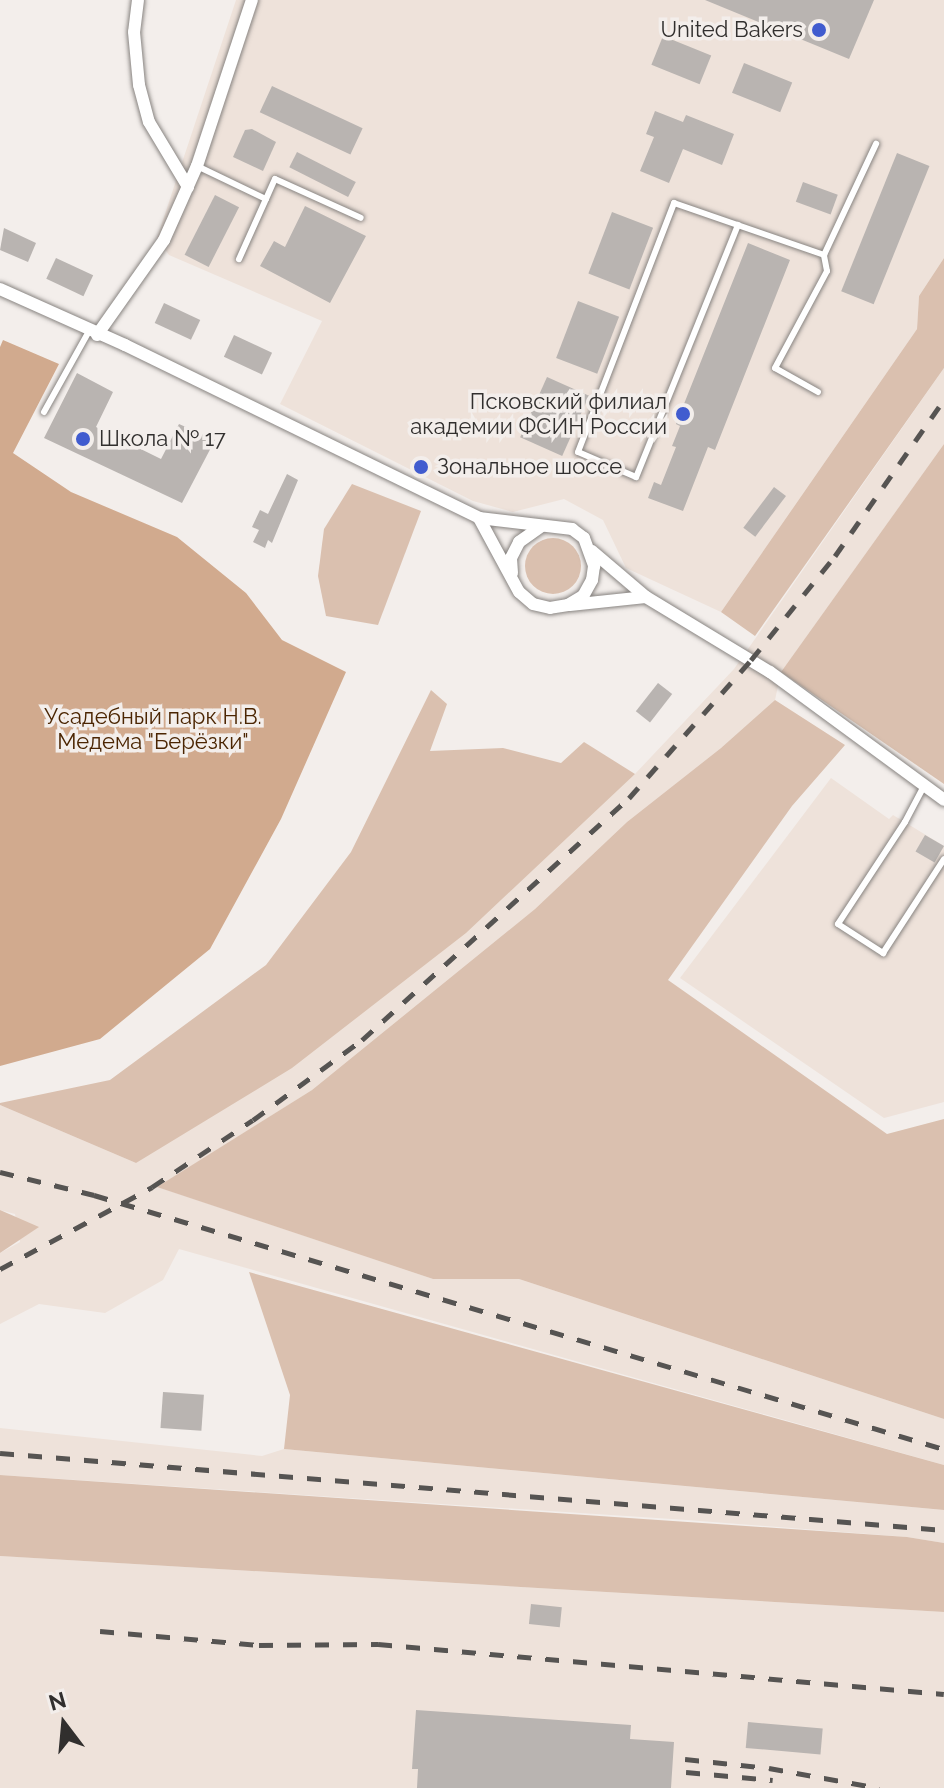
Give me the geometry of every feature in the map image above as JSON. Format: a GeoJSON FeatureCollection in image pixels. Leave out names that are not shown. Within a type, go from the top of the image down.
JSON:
{"type":"FeatureCollection","features":[{"type":"Feature","properties":{"kind":"street"},"geometry":{"type":"LineString","coordinates":[[138,0],[134,32],[139,85],[145,109],[149,122],[188,187]]}},
{"type":"Feature","properties":{"kind":"street"},"geometry":{"type":"LineString","coordinates":[[93,333],[164,240],[197,166],[252,0]]}},
{"type":"Feature","properties":{"kind":"street"},"geometry":{"type":"LineString","coordinates":[[0,289],[125,345],[479,518],[572,529],[592,551],[646,597],[770,672],[944,800]]}},
{"type":"Feature","properties":{"kind":"street"},"geometry":{"type":"LineString","coordinates":[[479,518],[519,592],[533,604],[550,608],[646,597]]}},
{"type":"Feature","properties":{"kind":"street"},"geometry":{"type":"LineString","coordinates":[[512,576],[511,558],[519,542],[543,526]]}},
{"type":"Feature","properties":{"kind":"street"},"geometry":{"type":"LineString","coordinates":[[568,605],[583,596],[592,580],[592,551]]}},
{"type":"Feature","properties":{"kind":"lane"},"geometry":{"type":"LineString","coordinates":[[818,392],[775,368],[827,271],[824,255],[876,144]]}},
{"type":"Feature","properties":{"kind":"lane"},"geometry":{"type":"LineString","coordinates":[[197,166],[266,199]]}},
{"type":"Feature","properties":{"kind":"lane"},"geometry":{"type":"LineString","coordinates":[[239,259],[275,179],[361,218]]}},
{"type":"Feature","properties":{"kind":"lane"},"geometry":{"type":"LineString","coordinates":[[738,225],[636,477],[578,452],[674,203],[738,225],[824,255]]}},
{"type":"Feature","properties":{"kind":"lane"},"geometry":{"type":"LineString","coordinates":[[44,412],[93,333]]}},
{"type":"Feature","properties":{"kind":"lane"},"geometry":{"type":"LineString","coordinates":[[924,786],[905,822],[838,924],[883,953],[944,859]]}},
{"type":"Feature","properties":{"kind":"shaded area"},"geometry":{"type":"Polygon","coordinates":[[[236,0],[944,0],[944,258],[919,296],[917,329],[721,612],[626,568],[603,520],[564,499],[513,512],[473,501],[280,404],[322,321],[169,255],[157,238],[236,0]]]}},
{"type":"Feature","properties":{"kind":"shaded area"},"geometry":{"type":"Polygon","coordinates":[[[944,258],[944,368],[755,636],[721,612],[917,329],[919,296],[944,258]]]}},
{"type":"Feature","properties":{"kind":"shaded area"},"geometry":{"type":"Polygon","coordinates":[[[944,368],[944,444],[781,672],[775,700],[721,748],[627,822],[535,909],[312,1090],[158,1187],[433,1279],[519,1279],[944,1419],[944,1465],[179,1249],[163,1280],[105,1313],[39,1304],[0,1324],[0,1253],[20,1242],[15,1214],[0,1210],[0,1105],[136,1163],[635,774],[734,669],[944,368]]]}},
{"type":"Feature","properties":{"kind":"shaded area"},"geometry":{"type":"Polygon","coordinates":[[[944,444],[944,784],[781,672],[944,444]]]}},
{"type":"Feature","properties":{"kind":"shaded area"},"geometry":{"type":"Polygon","coordinates":[[[352,484],[421,511],[378,625],[326,616],[318,576],[324,529],[352,484]]]}},
{"type":"Feature","properties":{"kind":"shaded area"},"geometry":{"type":"Polygon","coordinates":[[[553,538],[573,546],[581,566],[573,586],[553,594],[533,586],[525,566],[533,546],[553,538]]]}},
{"type":"Feature","properties":{"kind":"shaded area"},"geometry":{"type":"Polygon","coordinates":[[[431,690],[447,704],[430,751],[503,748],[561,763],[584,742],[635,774],[466,933],[292,1068],[136,1163],[0,1105],[110,1080],[266,965],[351,852],[431,690]]]}},
{"type":"Feature","properties":{"kind":"shaded area"},"geometry":{"type":"Polygon","coordinates":[[[775,700],[845,745],[792,806],[668,980],[887,1134],[944,1119],[944,1419],[519,1279],[433,1279],[157,1187],[312,1090],[535,909],[627,822],[721,748],[775,700]]]}},
{"type":"Feature","properties":{"kind":"shaded area"},"geometry":{"type":"Polygon","coordinates":[[[831,778],[889,819],[893,815],[944,846],[944,1102],[884,1118],[680,978],[831,778]]]}},
{"type":"Feature","properties":{"kind":"shaded area"},"geometry":{"type":"Polygon","coordinates":[[[0,1210],[39,1227],[0,1253],[0,1210]]]}},
{"type":"Feature","properties":{"kind":"shaded area"},"geometry":{"type":"Polygon","coordinates":[[[249,1272],[944,1465],[944,1510],[284,1449],[290,1395],[249,1272]]]}},
{"type":"Feature","properties":{"kind":"shaded area"},"geometry":{"type":"Polygon","coordinates":[[[0,1428],[262,1456],[284,1449],[944,1510],[944,1543],[907,1537],[687,1520],[0,1475],[0,1428]]]}},
{"type":"Feature","properties":{"kind":"shaded area"},"geometry":{"type":"Polygon","coordinates":[[[0,1475],[907,1537],[944,1543],[944,1612],[0,1556],[0,1475]]]}},
{"type":"Feature","properties":{"kind":"shaded area"},"geometry":{"type":"Polygon","coordinates":[[[0,1556],[944,1612],[944,1788],[0,1788],[0,1556]]]}},
{"type":"Feature","properties":{"kind":"green space","name":"Усадебный парк Н.В. Медема \"Берёзки\""},"geometry":{"type":"Polygon","coordinates":[[[3,340],[59,364],[13,453],[71,492],[177,537],[246,593],[282,640],[346,672],[281,819],[210,949],[100,1039],[0,1066],[0,347],[3,340]]]}},
{"type":"Feature","properties":{"kind":"building","name":"United Bakers"},"geometry":{"type":"Polygon","coordinates":[[[705,0],[874,0],[849,59],[705,0]]]}},
{"type":"Feature","properties":{"kind":"building"},"geometry":{"type":"Polygon","coordinates":[[[663,36],[711,55],[700,84],[651,65],[663,36]]]}},
{"type":"Feature","properties":{"kind":"building"},"geometry":{"type":"Polygon","coordinates":[[[744,63],[792,82],[780,112],[732,93],[744,63]]]}},
{"type":"Feature","properties":{"kind":"building"},"geometry":{"type":"Polygon","coordinates":[[[272,86],[363,128],[350,155],[260,112],[272,86]]]}},
{"type":"Feature","properties":{"kind":"building"},"geometry":{"type":"Polygon","coordinates":[[[655,111],[683,122],[686,115],[734,134],[722,165],[683,149],[669,183],[640,171],[654,137],[646,134],[655,111]]]}},
{"type":"Feature","properties":{"kind":"building"},"geometry":{"type":"Polygon","coordinates":[[[252,129],[276,142],[263,171],[233,157],[245,130],[252,129]]]}},
{"type":"Feature","properties":{"kind":"building"},"geometry":{"type":"Polygon","coordinates":[[[297,152],[356,182],[348,197],[289,167],[297,152]]]}},
{"type":"Feature","properties":{"kind":"building"},"geometry":{"type":"Polygon","coordinates":[[[897,153],[929,166],[874,304],[841,291],[897,153]]]}},
{"type":"Feature","properties":{"kind":"building"},"geometry":{"type":"Polygon","coordinates":[[[803,182],[838,195],[831,214],[796,202],[803,182]]]}},
{"type":"Feature","properties":{"kind":"building"},"geometry":{"type":"Polygon","coordinates":[[[215,195],[239,207],[209,267],[185,255],[215,195]]]}},
{"type":"Feature","properties":{"kind":"building"},"geometry":{"type":"Polygon","coordinates":[[[305,206],[366,236],[330,303],[260,266],[274,241],[285,247],[305,206]]]}},
{"type":"Feature","properties":{"kind":"building"},"geometry":{"type":"Polygon","coordinates":[[[612,212],[653,228],[629,289],[588,274],[612,212]]]}},
{"type":"Feature","properties":{"kind":"building"},"geometry":{"type":"Polygon","coordinates":[[[4,228],[36,243],[28,262],[0,250],[4,228]]]}},
{"type":"Feature","properties":{"kind":"building"},"geometry":{"type":"Polygon","coordinates":[[[748,243],[790,260],[715,450],[708,447],[683,511],[648,498],[654,482],[661,485],[676,447],[672,446],[680,426],[676,424],[748,243]]]}},
{"type":"Feature","properties":{"kind":"building"},"geometry":{"type":"Polygon","coordinates":[[[56,258],[93,275],[83,296],[46,279],[56,258]]]}},
{"type":"Feature","properties":{"kind":"building"},"geometry":{"type":"Polygon","coordinates":[[[578,301],[619,317],[597,374],[556,358],[578,301]]]}},
{"type":"Feature","properties":{"kind":"building"},"geometry":{"type":"Polygon","coordinates":[[[164,303],[200,320],[191,340],[155,323],[164,303]]]}},
{"type":"Feature","properties":{"kind":"building"},"geometry":{"type":"Polygon","coordinates":[[[234,335],[272,353],[262,375],[224,357],[234,335]]]}},
{"type":"Feature","properties":{"kind":"building","name":"Школа № 17"},"geometry":{"type":"Polygon","coordinates":[[[77,373],[113,392],[96,427],[161,459],[179,424],[215,440],[182,503],[44,438],[77,373]]]}},
{"type":"Feature","properties":{"kind":"building"},"geometry":{"type":"Polygon","coordinates":[[[547,377],[589,396],[562,456],[520,437],[547,377]]]}},
{"type":"Feature","properties":{"kind":"building"},"geometry":{"type":"Polygon","coordinates":[[[287,474],[298,480],[272,543],[268,540],[265,548],[253,542],[259,530],[252,527],[260,510],[268,514],[287,474]]]}},
{"type":"Feature","properties":{"kind":"building"},"geometry":{"type":"Polygon","coordinates":[[[774,487],[786,496],[755,537],[743,528],[774,487]]]}},
{"type":"Feature","properties":{"kind":"building"},"geometry":{"type":"Polygon","coordinates":[[[658,683],[672,694],[650,722],[636,711],[658,683]]]}},
{"type":"Feature","properties":{"kind":"building"},"geometry":{"type":"Polygon","coordinates":[[[925,835],[944,846],[935,862],[916,851],[925,835]]]}},
{"type":"Feature","properties":{"kind":"building"},"geometry":{"type":"Polygon","coordinates":[[[163,1392],[204,1395],[201,1431],[160,1428],[163,1392]]]}},
{"type":"Feature","properties":{"kind":"building"},"geometry":{"type":"Polygon","coordinates":[[[531,1604],[562,1607],[560,1627],[529,1624],[531,1604]]]}},
{"type":"Feature","properties":{"kind":"building"},"geometry":{"type":"Polygon","coordinates":[[[416,1710],[631,1725],[630,1739],[674,1742],[671,1788],[417,1788],[418,1769],[412,1769],[416,1710]]]}},
{"type":"Feature","properties":{"kind":"building"},"geometry":{"type":"Polygon","coordinates":[[[748,1722],[823,1729],[820,1754],[746,1748],[748,1722]]]}},
{"type":"Feature","properties":{"kind":"railway"},"geometry":{"type":"LineString","coordinates":[[0,1269],[152,1187],[253,1120],[362,1040],[629,798],[751,660],[835,556],[944,400]]}},
{"type":"Feature","properties":{"kind":"railway"},"geometry":{"type":"LineString","coordinates":[[0,1172],[94,1195],[944,1449]]}},
{"type":"Feature","properties":{"kind":"railway"},"geometry":{"type":"LineString","coordinates":[[0,1453],[944,1530]]}},
{"type":"Feature","properties":{"kind":"railway"},"geometry":{"type":"LineString","coordinates":[[100,1631],[259,1645],[378,1644],[944,1694]]}},
{"type":"Feature","properties":{"kind":"railway"},"geometry":{"type":"LineString","coordinates":[[685,1759],[769,1768],[879,1788]]}},
{"type":"Feature","properties":{"kind":"railway"},"geometry":{"type":"LineString","coordinates":[[686,1772],[773,1780]]}},
{"type":"Feature","properties":{"kind":"place","name":"United Bakers"},"geometry":{"type":"Point","coordinates":[819,30]}},
{"type":"Feature","properties":{"kind":"place","name":"Псковский филиал академии ФСИН России"},"geometry":{"type":"Point","coordinates":[683,414]}},
{"type":"Feature","properties":{"kind":"place","name":"Школа № 17"},"geometry":{"type":"Point","coordinates":[83,439]}},
{"type":"Feature","properties":{"kind":"place","name":"Зональное шоссе"},"geometry":{"type":"Point","coordinates":[421,467]}}]}
